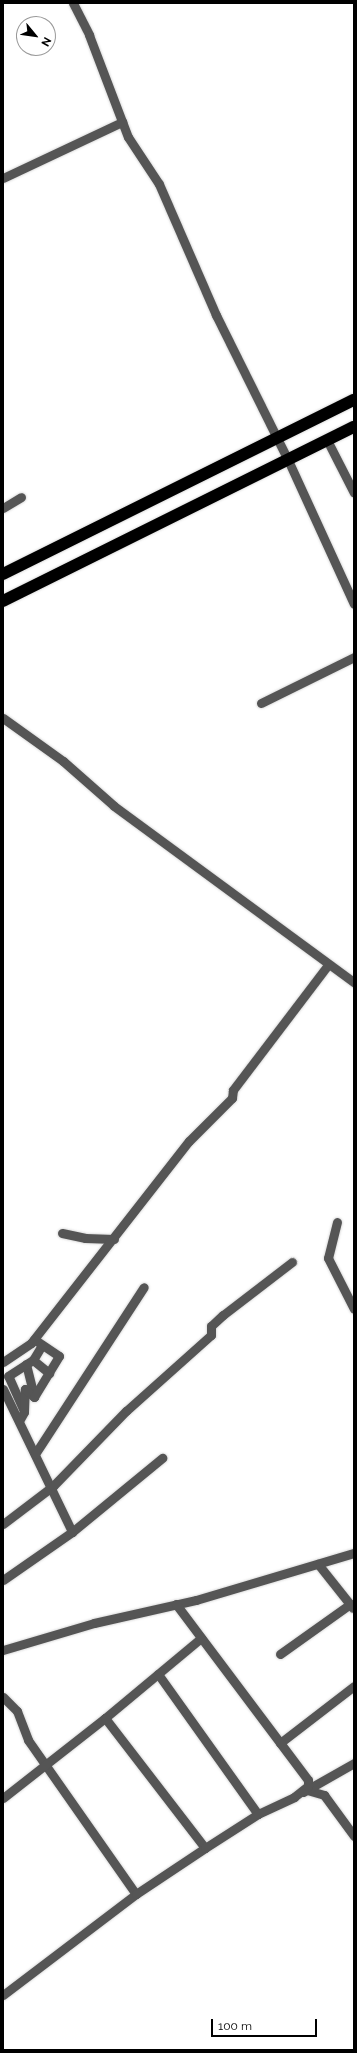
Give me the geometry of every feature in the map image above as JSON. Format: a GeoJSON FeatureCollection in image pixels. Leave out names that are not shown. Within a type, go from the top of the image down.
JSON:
{"type":"FeatureCollection","features":[{"type":"Feature","properties":{"kind":"highway"},"geometry":{"type":"LineString","coordinates":[[3,574],[354,400]]}},
{"type":"Feature","properties":{"kind":"highway"},"geometry":{"type":"LineString","coordinates":[[3,601],[354,427]]}},
{"type":"Feature","properties":{"kind":"street"},"geometry":{"type":"LineString","coordinates":[[72,3],[89,34],[128,137],[159,184],[216,315],[288,460],[354,604]]}},
{"type":"Feature","properties":{"kind":"street"},"geometry":{"type":"LineString","coordinates":[[3,178],[122,122]]}},
{"type":"Feature","properties":{"kind":"street"},"geometry":{"type":"LineString","coordinates":[[327,440],[354,493]]}},
{"type":"Feature","properties":{"kind":"street"},"geometry":{"type":"LineString","coordinates":[[3,508],[22,497]]}},
{"type":"Feature","properties":{"kind":"street"},"geometry":{"type":"LineString","coordinates":[[261,703],[354,657]]}},
{"type":"Feature","properties":{"kind":"street"},"geometry":{"type":"LineString","coordinates":[[3,718],[63,761],[114,806],[328,965],[354,982]]}},
{"type":"Feature","properties":{"kind":"street"},"geometry":{"type":"LineString","coordinates":[[3,1362],[34,1339],[114,1239],[189,1141],[232,1098],[233,1090],[328,965]]}},
{"type":"Feature","properties":{"kind":"street"},"geometry":{"type":"LineString","coordinates":[[337,1222],[328,1258],[354,1310]]}},
{"type":"Feature","properties":{"kind":"street"},"geometry":{"type":"LineString","coordinates":[[62,1233],[85,1238],[114,1239]]}},
{"type":"Feature","properties":{"kind":"street"},"geometry":{"type":"LineString","coordinates":[[3,1524],[53,1486],[126,1411],[211,1335],[211,1326],[223,1314],[292,1262]]}},
{"type":"Feature","properties":{"kind":"street"},"geometry":{"type":"LineString","coordinates":[[35,1454],[144,1287]]}},
{"type":"Feature","properties":{"kind":"street"},"geometry":{"type":"LineString","coordinates":[[346,1295],[354,1289]]}},
{"type":"Feature","properties":{"kind":"street"},"geometry":{"type":"LineString","coordinates":[[34,1339],[59,1356],[34,1397]]}},
{"type":"Feature","properties":{"kind":"street"},"geometry":{"type":"LineString","coordinates":[[24,1412],[8,1376],[29,1362],[42,1345]]}},
{"type":"Feature","properties":{"kind":"street"},"geometry":{"type":"LineString","coordinates":[[29,1362],[49,1373]]}},
{"type":"Feature","properties":{"kind":"street"},"geometry":{"type":"LineString","coordinates":[[29,1362],[34,1397]]}},
{"type":"Feature","properties":{"kind":"street"},"geometry":{"type":"LineString","coordinates":[[3,1389],[35,1454],[53,1486],[72,1532]]}},
{"type":"Feature","properties":{"kind":"street"},"geometry":{"type":"LineString","coordinates":[[19,1421],[24,1412],[24,1389],[34,1397]]}},
{"type":"Feature","properties":{"kind":"street"},"geometry":{"type":"LineString","coordinates":[[3,1580],[72,1532],[162,1458]]}},
{"type":"Feature","properties":{"kind":"street"},"geometry":{"type":"LineString","coordinates":[[3,1650],[94,1623],[176,1604],[354,1553]]}},
{"type":"Feature","properties":{"kind":"street"},"geometry":{"type":"LineString","coordinates":[[280,1654],[352,1606],[318,1564]]}},
{"type":"Feature","properties":{"kind":"street"},"geometry":{"type":"LineString","coordinates":[[176,1604],[308,1780],[308,1786],[294,1797]]}},
{"type":"Feature","properties":{"kind":"street"},"geometry":{"type":"LineString","coordinates":[[3,1798],[46,1766],[201,1638]]}},
{"type":"Feature","properties":{"kind":"street"},"geometry":{"type":"LineString","coordinates":[[158,1674],[258,1814]]}},
{"type":"Feature","properties":{"kind":"street"},"geometry":{"type":"LineString","coordinates":[[280,1743],[354,1686]]}},
{"type":"Feature","properties":{"kind":"street"},"geometry":{"type":"LineString","coordinates":[[3,1697],[17,1711],[28,1740],[136,1894]]}},
{"type":"Feature","properties":{"kind":"street"},"geometry":{"type":"LineString","coordinates":[[105,1718],[205,1848]]}},
{"type":"Feature","properties":{"kind":"street"},"geometry":{"type":"LineString","coordinates":[[3,1995],[136,1894],[205,1848],[258,1814],[294,1797],[354,1763]]}},
{"type":"Feature","properties":{"kind":"street"},"geometry":{"type":"LineString","coordinates":[[307,1790],[324,1795],[354,1836]]}}]}
